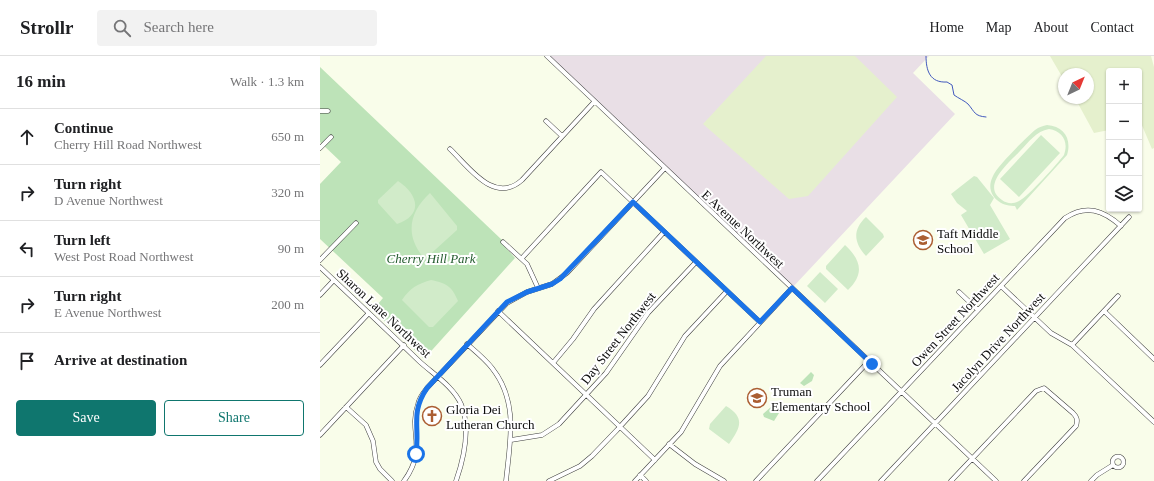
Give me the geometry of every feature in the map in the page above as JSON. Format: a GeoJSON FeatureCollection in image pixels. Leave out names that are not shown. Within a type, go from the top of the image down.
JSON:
{"type":"FeatureCollection","features":[{"type":"Feature","properties":{"kind":"street","name":"E Avenue Northwest"},"geometry":{"type":"LineString","coordinates":[[547,56],[664,169],[996,481]]}},
{"type":"Feature","properties":{"kind":"street"},"geometry":{"type":"LineString","coordinates":[[450,149],[489,186],[503,189],[517,184],[594,102]]}},
{"type":"Feature","properties":{"kind":"street"},"geometry":{"type":"LineString","coordinates":[[320,111],[328,111]]}},
{"type":"Feature","properties":{"kind":"street"},"geometry":{"type":"LineString","coordinates":[[546,121],[562,136]]}},
{"type":"Feature","properties":{"kind":"street"},"geometry":{"type":"LineString","coordinates":[[320,148],[331,137]]}},
{"type":"Feature","properties":{"kind":"street"},"geometry":{"type":"LineString","coordinates":[[404,481],[414,464],[416,454],[417,404],[437,376],[498,311],[518,296],[552,284],[567,273],[664,169]]}},
{"type":"Feature","properties":{"kind":"street"},"geometry":{"type":"LineString","coordinates":[[522,258],[601,172],[760,322]]}},
{"type":"Feature","properties":{"kind":"street","name":"Owen Street Northwest"},"geometry":{"type":"LineString","coordinates":[[817,481],[1065,218],[1073,213],[1088,209],[1097,210],[1106,214],[1121,226]]}},
{"type":"Feature","properties":{"kind":"street","name":"Jacolyn Drive Northwest"},"geometry":{"type":"LineString","coordinates":[[881,481],[1129,217]]}},
{"type":"Feature","properties":{"kind":"street"},"geometry":{"type":"LineString","coordinates":[[320,260],[356,223]]}},
{"type":"Feature","properties":{"kind":"street"},"geometry":{"type":"LineString","coordinates":[[553,363],[573,339],[594,309],[664,232]]}},
{"type":"Feature","properties":{"kind":"street"},"geometry":{"type":"LineString","coordinates":[[503,242],[522,258],[531,270],[538,288]]}},
{"type":"Feature","properties":{"kind":"street","name":"Day Street Northwest"},"geometry":{"type":"LineString","coordinates":[[510,440],[542,435],[559,424],[606,373],[648,313],[696,262]]}},
{"type":"Feature","properties":{"kind":"street","name":"Sharon Lane Northwest"},"geometry":{"type":"LineString","coordinates":[[320,267],[437,376],[452,391],[460,403],[464,414],[466,428],[464,450],[456,481]]}},
{"type":"Feature","properties":{"kind":"street"},"geometry":{"type":"LineString","coordinates":[[320,295],[334,280]]}},
{"type":"Feature","properties":{"kind":"street"},"geometry":{"type":"LineString","coordinates":[[1001,286],[1057,338],[1072,345],[1153,418]]}},
{"type":"Feature","properties":{"kind":"street"},"geometry":{"type":"LineString","coordinates":[[635,481],[688,421],[720,366],[792,288]]}},
{"type":"Feature","properties":{"kind":"street"},"geometry":{"type":"LineString","coordinates":[[549,481],[580,466],[592,456],[648,396],[685,336],[727,291]]}},
{"type":"Feature","properties":{"kind":"street"},"geometry":{"type":"LineString","coordinates":[[959,292],[978,310]]}},
{"type":"Feature","properties":{"kind":"street"},"geometry":{"type":"LineString","coordinates":[[1072,345],[1118,296]]}},
{"type":"Feature","properties":{"kind":"street"},"geometry":{"type":"LineString","coordinates":[[498,311],[655,460]]}},
{"type":"Feature","properties":{"kind":"street"},"geometry":{"type":"LineString","coordinates":[[1104,311],[1154,359]]}},
{"type":"Feature","properties":{"kind":"street"},"geometry":{"type":"LineString","coordinates":[[320,365],[369,313]]}},
{"type":"Feature","properties":{"kind":"street"},"geometry":{"type":"LineString","coordinates":[[467,344],[491,366],[500,379],[507,394],[512,417],[506,481]]}},
{"type":"Feature","properties":{"kind":"street"},"geometry":{"type":"LineString","coordinates":[[320,435],[404,345]]}},
{"type":"Feature","properties":{"kind":"street"},"geometry":{"type":"LineString","coordinates":[[756,481],[869,361]]}},
{"type":"Feature","properties":{"kind":"street"},"geometry":{"type":"LineString","coordinates":[[951,481],[1036,391],[1044,388],[1049,390],[1073,413],[1077,422],[1076,426],[1024,481]]}},
{"type":"Feature","properties":{"kind":"street"},"geometry":{"type":"LineString","coordinates":[[346,407],[366,425],[370,433],[371,454],[380,469],[392,481]]}},
{"type":"Feature","properties":{"kind":"street"},"geometry":{"type":"LineString","coordinates":[[669,444],[695,464],[724,481]]}},
{"type":"Feature","properties":{"kind":"street"},"geometry":{"type":"LineString","coordinates":[[1091,481],[1097,475],[1113,465]]}},
{"type":"Feature","properties":{"kind":"street"},"geometry":{"type":"LineString","coordinates":[[640,475],[646,481]]}},
{"type":"Feature","properties":{"kind":"shaded area"},"geometry":{"type":"Polygon","coordinates":[[[547,56],[929,56],[913,73],[955,114],[792,288],[547,56]]]}},
{"type":"Feature","properties":{"kind":"green space"},"geometry":{"type":"Polygon","coordinates":[[[766,56],[855,56],[897,97],[808,196],[789,199],[703,124],[766,56]]]}},
{"type":"Feature","properties":{"kind":"green space"},"geometry":{"type":"Polygon","coordinates":[[[1050,56],[1151,56],[1154,67],[1154,148],[1152,149],[1142,125],[1142,68],[1106,68],[1106,131],[1094,133],[1078,104],[1094,104],[1094,68],[1058,68],[1058,70],[1050,56]]]}},
{"type":"Feature","properties":{"kind":"green space","name":"Cherry Hill Park"},"geometry":{"type":"Polygon","coordinates":[[[320,67],[502,240],[501,242],[515,258],[424,359],[373,310],[383,298],[320,239],[320,184],[341,162],[320,142],[320,67]]]}},
{"type":"Feature","properties":{"kind":"green space"},"geometry":{"type":"Polygon","coordinates":[[[1047,125],[1058,128],[1065,134],[1068,144],[1067,155],[1017,210],[1015,206],[1004,204],[995,198],[990,188],[993,176],[1012,152],[1035,130],[1047,125]],[[1044,130],[1036,134],[999,174],[995,181],[994,188],[996,194],[1002,200],[1008,203],[1013,203],[1024,198],[1043,180],[1064,155],[1066,145],[1065,141],[1061,134],[1054,130],[1044,130]]]}},
{"type":"Feature","properties":{"kind":"green space"},"geometry":{"type":"Polygon","coordinates":[[[1041,135],[1060,153],[1019,197],[1000,179],[1041,135]]]}},
{"type":"Feature","properties":{"kind":"green space"},"geometry":{"type":"Polygon","coordinates":[[[974,176],[977,177],[994,198],[990,205],[1010,239],[984,254],[961,215],[967,211],[957,203],[951,194],[974,176]]]}},
{"type":"Feature","properties":{"kind":"green space"},"geometry":{"type":"Polygon","coordinates":[[[398,181],[410,192],[414,198],[415,204],[411,215],[406,220],[397,224],[378,203],[378,200],[398,181]]]}},
{"type":"Feature","properties":{"kind":"green space"},"geometry":{"type":"Polygon","coordinates":[[[430,193],[457,226],[457,230],[425,259],[414,242],[412,225],[413,217],[417,209],[430,193]]]}},
{"type":"Feature","properties":{"kind":"green space"},"geometry":{"type":"Polygon","coordinates":[[[866,217],[883,234],[884,237],[866,256],[859,246],[856,236],[858,227],[866,217]]]}},
{"type":"Feature","properties":{"kind":"green space"},"geometry":{"type":"Polygon","coordinates":[[[845,245],[855,257],[859,268],[857,278],[848,290],[826,269],[826,266],[845,245]]]}},
{"type":"Feature","properties":{"kind":"green space"},"geometry":{"type":"Polygon","coordinates":[[[820,272],[838,289],[825,303],[807,286],[820,272]]]}},
{"type":"Feature","properties":{"kind":"green space"},"geometry":{"type":"Polygon","coordinates":[[[431,280],[441,282],[448,286],[458,301],[433,327],[429,327],[402,300],[414,287],[431,280]]]}},
{"type":"Feature","properties":{"kind":"green space"},"geometry":{"type":"Polygon","coordinates":[[[811,372],[814,375],[812,381],[804,386],[800,383],[811,372]]]}},
{"type":"Feature","properties":{"kind":"green space"},"geometry":{"type":"Polygon","coordinates":[[[726,406],[732,410],[739,419],[736,433],[729,444],[709,429],[710,424],[726,406]]]}},
{"type":"Feature","properties":{"kind":"green space"},"geometry":{"type":"Polygon","coordinates":[[[772,406],[779,413],[774,421],[764,417],[763,414],[772,406]]]}},
{"type":"Feature","properties":{"kind":"waterway"},"geometry":{"type":"LineString","coordinates":[[926,56],[927,67],[930,75],[941,82],[947,82],[952,85],[954,95],[967,103],[977,115],[986,117]]}},
{"type":"Feature","properties":{"kind":"place","name":"Taft Middle School"},"geometry":{"type":"Point","coordinates":[923,240]}},
{"type":"Feature","properties":{"kind":"place","name":"Truman Elementary School"},"geometry":{"type":"Point","coordinates":[757,398]}},
{"type":"Feature","properties":{"kind":"place","name":"Gloria Dei Lutheran Church"},"geometry":{"type":"Point","coordinates":[432,416]}},
{"type":"Feature","properties":{"kind":"route"},"geometry":{"type":"LineString","coordinates":[[416,454],[418,444],[416,425],[417,404],[427,388],[507,302],[527,292],[552,284],[560,279],[633,202],[760,322],[792,288],[872,364]]}}]}
